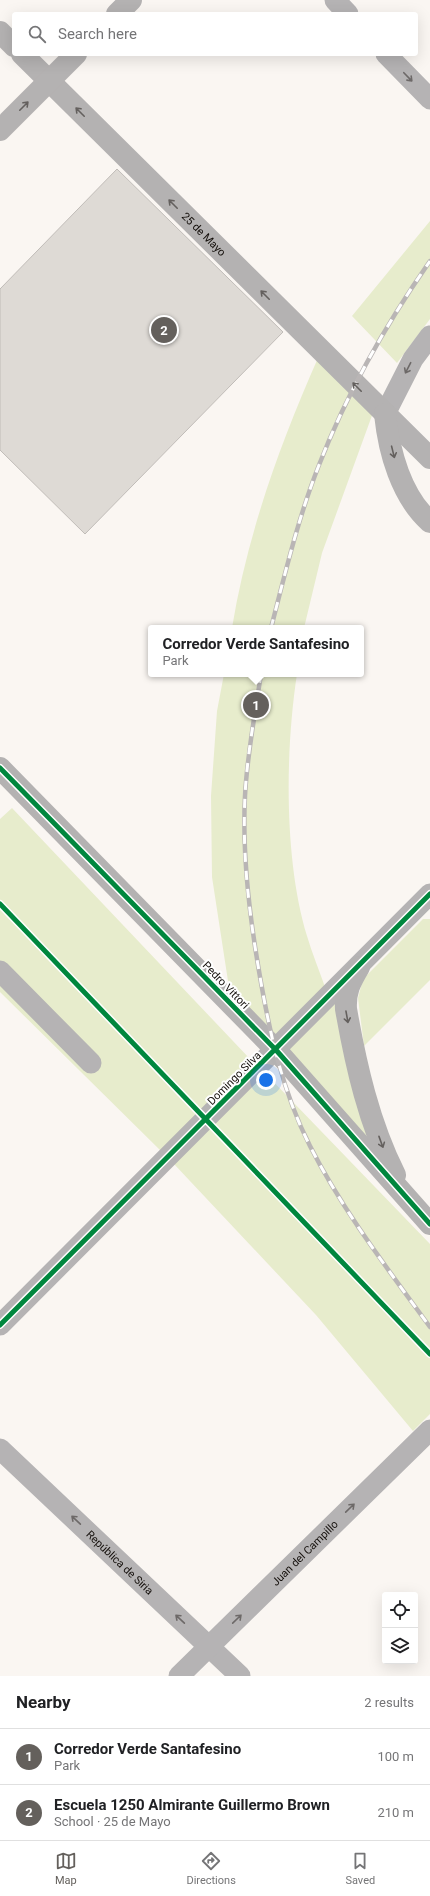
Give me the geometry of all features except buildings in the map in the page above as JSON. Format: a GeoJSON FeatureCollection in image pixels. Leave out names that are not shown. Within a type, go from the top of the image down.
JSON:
{"type":"FeatureCollection","features":[{"type":"Feature","properties":{"kind":"street"},"geometry":{"type":"LineString","coordinates":[[118,12],[131,0]]}},
{"type":"Feature","properties":{"kind":"street"},"geometry":{"type":"LineString","coordinates":[[335,0],[346,12]]}},
{"type":"Feature","properties":{"kind":"street"},"geometry":{"type":"LineString","coordinates":[[0,32],[12,44]]}},
{"type":"Feature","properties":{"kind":"street","name":"25 de Mayo"},"geometry":{"type":"LineString","coordinates":[[24,56],[430,458]]}},
{"type":"Feature","properties":{"kind":"street"},"geometry":{"type":"LineString","coordinates":[[0,130],[74,56]]}},
{"type":"Feature","properties":{"kind":"street"},"geometry":{"type":"LineString","coordinates":[[388,56],[430,99]]}},
{"type":"Feature","properties":{"kind":"street"},"geometry":{"type":"LineString","coordinates":[[430,336],[413,359],[385,414],[387,431],[394,459],[404,486],[424,517],[430,522]]}},
{"type":"Feature","properties":{"kind":"street","name":"Pedro Vittori"},"geometry":{"type":"LineString","coordinates":[[3,778],[276,1050],[430,1224]]}},
{"type":"Feature","properties":{"kind":"street","name":"Domingo Silva"},"geometry":{"type":"LineString","coordinates":[[0,1325],[359,967],[430,894]]}},
{"type":"Feature","properties":{"kind":"street"},"geometry":{"type":"LineString","coordinates":[[359,967],[348,985],[345,997],[355,1057],[381,1143],[399,1184],[411,1203]]}},
{"type":"Feature","properties":{"kind":"street"},"geometry":{"type":"LineString","coordinates":[[0,971],[91,1063]]}},
{"type":"Feature","properties":{"kind":"street","name":"Juan del Campillo"},"geometry":{"type":"LineString","coordinates":[[179,1676],[430,1430]]}},
{"type":"Feature","properties":{"kind":"street","name":"República de Siria"},"geometry":{"type":"LineString","coordinates":[[0,1448],[240,1676]]}},
{"type":"Feature","properties":{"kind":"green space"},"geometry":{"type":"Polygon","coordinates":[[[430,221],[430,319],[397,363],[352,316],[430,221]]]}},
{"type":"Feature","properties":{"kind":"green space"},"geometry":{"type":"Polygon","coordinates":[[[318,358],[374,410],[322,553],[305,625],[233,625],[246,559],[266,490],[304,390],[318,358]]]}},
{"type":"Feature","properties":{"kind":"green space"},"geometry":{"type":"Polygon","coordinates":[[[223,677],[297,677],[290,737],[289,771],[289,806],[294,874],[299,906],[309,942],[325,987],[267,1045],[232,1007],[212,877],[211,796],[217,711],[223,677]]]}},
{"type":"Feature","properties":{"kind":"green space"},"geometry":{"type":"Polygon","coordinates":[[[12,808],[251,1060],[161,1151],[0,992],[0,819],[12,808]]]}},
{"type":"Feature","properties":{"kind":"green space"},"geometry":{"type":"Polygon","coordinates":[[[423,919],[430,919],[430,980],[364,1046],[358,998],[363,979],[423,919]]]}},
{"type":"Feature","properties":{"kind":"green space"},"geometry":{"type":"Polygon","coordinates":[[[335,1001],[375,1156],[280,1056],[335,1001]]]}},
{"type":"Feature","properties":{"kind":"green space"},"geometry":{"type":"Polygon","coordinates":[[[265,1073],[430,1244],[430,1414],[413,1431],[316,1315],[174,1164],[265,1073]]]}},
{"type":"Feature","properties":{"kind":"railway"},"geometry":{"type":"LineString","coordinates":[[272,625],[292,546],[311,485],[330,438],[368,360],[398,309],[430,261]]}},
{"type":"Feature","properties":{"kind":"railway"},"geometry":{"type":"LineString","coordinates":[[261,677],[245,796],[245,862],[255,949],[272,1038],[284,1082],[300,1125],[323,1170],[366,1239],[430,1327]]}},
{"type":"Feature","properties":{"kind":"cycle path"},"geometry":{"type":"LineString","coordinates":[[0,768],[276,1050],[430,1224]]}},
{"type":"Feature","properties":{"kind":"cycle path"},"geometry":{"type":"LineString","coordinates":[[0,1325],[430,894]]}},
{"type":"Feature","properties":{"kind":"cycle path"},"geometry":{"type":"LineString","coordinates":[[0,904],[430,1354]]}},
{"type":"Feature","properties":{"kind":"place","name":"Escuela 1250 Almirante Guillermo Brown"},"geometry":{"type":"Point","coordinates":[164,330]}},
{"type":"Feature","properties":{"kind":"place","name":"Corredor Verde Santafesino"},"geometry":{"type":"Point","coordinates":[256,705]}}]}
